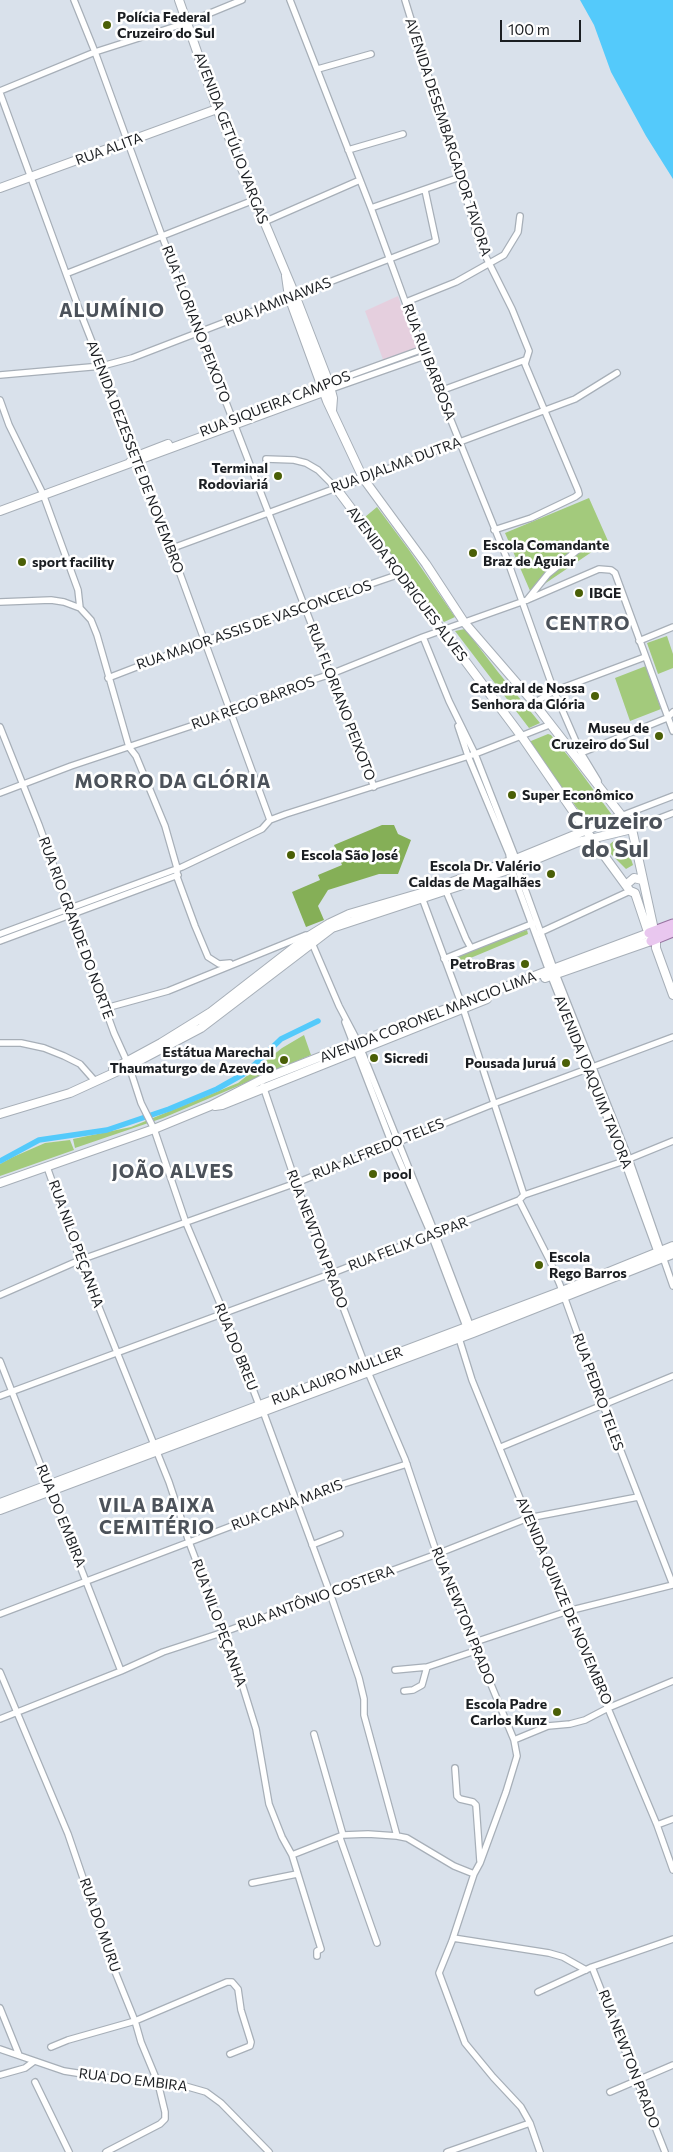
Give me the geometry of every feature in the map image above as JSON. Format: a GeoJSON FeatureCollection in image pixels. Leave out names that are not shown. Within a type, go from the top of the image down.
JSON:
{"type":"FeatureCollection","features":[{"type":"Feature","properties":{"kind":"main road"},"geometry":{"type":"LineString","coordinates":[[653,938],[673,924]]}},
{"type":"Feature","properties":{"kind":"main road"},"geometry":{"type":"LineString","coordinates":[[653,938],[673,932]]}},
{"type":"Feature","properties":{"kind":"street","name":"RUA FLORIANO PEIXOTO"},"geometry":{"type":"LineString","coordinates":[[74,0],[96,52],[127,143],[162,236],[374,787]]}},
{"type":"Feature","properties":{"kind":"street","name":"AVENIDA GETÚLIO VARGAS"},"geometry":{"type":"LineString","coordinates":[[179,0],[217,109],[286,276],[326,387],[332,411],[363,478]]}},
{"type":"Feature","properties":{"kind":"street"},"geometry":{"type":"LineString","coordinates":[[0,92],[96,52],[186,23],[242,0]]}},
{"type":"Feature","properties":{"kind":"street","name":"RUA RUI BARBOSA"},"geometry":{"type":"LineString","coordinates":[[290,0],[459,442],[524,601],[554,691],[581,752],[612,803]]}},
{"type":"Feature","properties":{"kind":"street","name":"AVENIDA DESEMBARGADOR TAVORA"},"geometry":{"type":"LineString","coordinates":[[405,0],[481,247],[512,309],[529,351],[525,360],[578,494],[535,516],[494,530]]}},
{"type":"Feature","properties":{"kind":"street"},"geometry":{"type":"LineString","coordinates":[[318,70],[372,54]]}},
{"type":"Feature","properties":{"kind":"street","name":"AVENIDA DEZESSETE DE NOVEMBRO"},"geometry":{"type":"LineString","coordinates":[[0,92],[80,310],[138,458],[270,820]]}},
{"type":"Feature","properties":{"kind":"street","name":"RUA ALITA"},"geometry":{"type":"LineString","coordinates":[[0,188],[217,109]]}},
{"type":"Feature","properties":{"kind":"street"},"geometry":{"type":"LineString","coordinates":[[348,150],[403,134]]}},
{"type":"Feature","properties":{"kind":"street"},"geometry":{"type":"LineString","coordinates":[[371,208],[460,177]]}},
{"type":"Feature","properties":{"kind":"street"},"geometry":{"type":"LineString","coordinates":[[264,222],[360,180]]}},
{"type":"Feature","properties":{"kind":"street","name":"RUA JAMINAWAS"},"geometry":{"type":"LineString","coordinates":[[0,375],[102,366],[132,358],[436,241],[425,190]]}},
{"type":"Feature","properties":{"kind":"street"},"geometry":{"type":"LineString","coordinates":[[68,273],[254,200]]}},
{"type":"Feature","properties":{"kind":"street"},"geometry":{"type":"LineString","coordinates":[[406,302],[456,282],[504,256],[518,232],[520,216]]}},
{"type":"Feature","properties":{"kind":"street","name":"RUA SIQUEIRA CAMPOS"},"geometry":{"type":"LineString","coordinates":[[0,511],[326,387],[424,352]]}},
{"type":"Feature","properties":{"kind":"street"},"geometry":{"type":"LineString","coordinates":[[440,391],[525,360]]}},
{"type":"Feature","properties":{"kind":"street","name":"RUA DJALMA DUTRA"},"geometry":{"type":"LineString","coordinates":[[170,549],[269,511],[544,412],[575,399],[617,373]]}},
{"type":"Feature","properties":{"kind":"street"},"geometry":{"type":"LineString","coordinates":[[0,400],[8,425],[43,494],[78,590],[80,608]]}},
{"type":"Feature","properties":{"kind":"street"},"geometry":{"type":"LineString","coordinates":[[0,426],[8,425]]}},
{"type":"Feature","properties":{"kind":"street","name":"AVENIDA RODRIGUES ALVES"},"geometry":{"type":"LineString","coordinates":[[266,459],[294,460],[306,463],[324,475],[336,488],[522,737],[592,839],[631,889],[653,938]]}},
{"type":"Feature","properties":{"kind":"street","name":"AVENIDA RODRIGUES ALVES"},"geometry":{"type":"LineString","coordinates":[[363,478],[426,564],[464,622],[534,703],[549,725],[632,829],[653,938]]}},
{"type":"Feature","properties":{"kind":"street"},"geometry":{"type":"LineString","coordinates":[[524,601],[548,574],[580,548]]}},
{"type":"Feature","properties":{"kind":"street","name":"RUA REGO BARROS"},"geometry":{"type":"LineString","coordinates":[[0,793],[268,695],[331,674],[423,637],[524,601],[599,569],[611,570],[615,573],[640,641]]}},
{"type":"Feature","properties":{"kind":"street","name":"RUA MAJOR ASSIS DE VASCONCELOS"},"geometry":{"type":"LineString","coordinates":[[108,678],[305,605],[400,574]]}},
{"type":"Feature","properties":{"kind":"street"},"geometry":{"type":"LineString","coordinates":[[0,602],[51,600],[69,603],[80,608],[91,620],[129,747],[136,756],[165,826],[179,868],[177,877],[208,957],[219,964],[240,961]]}},
{"type":"Feature","properties":{"kind":"street"},"geometry":{"type":"LineString","coordinates":[[673,635],[672,627],[640,641],[673,731]]}},
{"type":"Feature","properties":{"kind":"street"},"geometry":{"type":"LineString","coordinates":[[423,637],[449,701],[468,756],[514,864]]}},
{"type":"Feature","properties":{"kind":"street"},"geometry":{"type":"LineString","coordinates":[[534,703],[554,691],[645,657]]}},
{"type":"Feature","properties":{"kind":"street"},"geometry":{"type":"LineString","coordinates":[[449,701],[475,754],[514,864]]}},
{"type":"Feature","properties":{"kind":"street"},"geometry":{"type":"LineString","coordinates":[[581,752],[667,718],[673,712]]}},
{"type":"Feature","properties":{"kind":"street"},"geometry":{"type":"LineString","coordinates":[[70,912],[179,868],[262,829],[270,820],[475,754],[549,725]]}},
{"type":"Feature","properties":{"kind":"street","name":"RUA RIO GRANDE DO NORTE"},"geometry":{"type":"LineString","coordinates":[[0,727],[127,1064],[146,1113],[154,1128]]}},
{"type":"Feature","properties":{"kind":"street"},"geometry":{"type":"LineString","coordinates":[[422,896],[446,891],[514,864],[621,816],[673,796]]}},
{"type":"Feature","properties":{"kind":"street"},"geometry":{"type":"LineString","coordinates":[[106,1008],[168,991],[240,961],[309,938],[352,920],[578,842],[632,829],[673,813]]}},
{"type":"Feature","properties":{"kind":"street","name":"AVENIDA JOAQUIM TAVORA"},"geometry":{"type":"LineString","coordinates":[[514,864],[552,973],[591,1068],[673,1286]]}},
{"type":"Feature","properties":{"kind":"street"},"geometry":{"type":"LineString","coordinates":[[0,934],[19,930],[177,877]]}},
{"type":"Feature","properties":{"kind":"street"},"geometry":{"type":"LineString","coordinates":[[538,933],[631,889],[643,890],[643,882],[634,878],[631,889]]}},
{"type":"Feature","properties":{"kind":"street"},"geometry":{"type":"LineString","coordinates":[[446,891],[471,948]]}},
{"type":"Feature","properties":{"kind":"street"},"geometry":{"type":"LineString","coordinates":[[422,896],[462,1005],[524,1195]]}},
{"type":"Feature","properties":{"kind":"street"},"geometry":{"type":"LineString","coordinates":[[444,960],[535,923]]}},
{"type":"Feature","properties":{"kind":"street"},"geometry":{"type":"LineString","coordinates":[[0,941],[19,930]]}},
{"type":"Feature","properties":{"kind":"street"},"geometry":{"type":"LineString","coordinates":[[0,1114],[70,1093],[201,1028],[309,938]]}},
{"type":"Feature","properties":{"kind":"street"},"geometry":{"type":"LineString","coordinates":[[309,938],[433,1233],[470,1330]]}},
{"type":"Feature","properties":{"kind":"street"},"geometry":{"type":"LineString","coordinates":[[653,938],[673,995]]}},
{"type":"Feature","properties":{"kind":"street","name":"AVENIDA CORONEL MANCIO LIMA"},"geometry":{"type":"LineString","coordinates":[[0,1183],[154,1128],[462,1005],[653,938]]}},
{"type":"Feature","properties":{"kind":"street","name":"RUA ALFREDO TELES"},"geometry":{"type":"LineString","coordinates":[[0,1294],[80,1260],[296,1182],[493,1104],[673,1037]]}},
{"type":"Feature","properties":{"kind":"street"},"geometry":{"type":"LineString","coordinates":[[0,1044],[21,1043],[58,1054],[80,1064],[98,1079]]}},
{"type":"Feature","properties":{"kind":"street","name":"RUA NEWTON PRADO"},"geometry":{"type":"LineString","coordinates":[[262,1084],[330,1274],[407,1464],[437,1554],[514,1740],[517,1756],[514,1766],[439,1973],[460,2032],[471,2052],[521,2107],[530,2123],[540,2152]]}},
{"type":"Feature","properties":{"kind":"street","name":"RUA DO BREU"},"geometry":{"type":"LineString","coordinates":[[154,1128],[186,1223],[224,1312],[330,1593],[359,1678],[364,1699],[364,1715],[396,1836]]}},
{"type":"Feature","properties":{"kind":"street","name":"RUA FELIX GASPAR"},"geometry":{"type":"LineString","coordinates":[[0,1396],[330,1274],[519,1200],[524,1195],[626,1160],[673,1141]]}},
{"type":"Feature","properties":{"kind":"street","name":"RUA NILO PEÇANHA"},"geometry":{"type":"LineString","coordinates":[[47,1167],[80,1260],[175,1500],[224,1632],[256,1729],[269,1804],[278,1828],[292,1855],[319,1944],[318,1956]]}},
{"type":"Feature","properties":{"kind":"street","name":"RUA PEDRO TELES"},"geometry":{"type":"LineString","coordinates":[[519,1200],[550,1261],[603,1406],[673,1585]]}},
{"type":"Feature","properties":{"kind":"street","name":"RUA LAURO MULLER"},"geometry":{"type":"LineString","coordinates":[[0,1510],[26,1497],[563,1295],[661,1255],[673,1246]]}},
{"type":"Feature","properties":{"kind":"street","name":"RUA LAURO MULLER"},"geometry":{"type":"LineString","coordinates":[[661,1255],[673,1254]]}},
{"type":"Feature","properties":{"kind":"street","name":"AVENIDA QUINZE DE NOVEMBRO"},"geometry":{"type":"LineString","coordinates":[[458,1334],[472,1380],[657,1825],[673,1870]]}},
{"type":"Feature","properties":{"kind":"street","name":"RUA DO EMBIRA"},"geometry":{"type":"LineString","coordinates":[[0,1361],[121,1671]]}},
{"type":"Feature","properties":{"kind":"street"},"geometry":{"type":"LineString","coordinates":[[501,1447],[673,1376]]}},
{"type":"Feature","properties":{"kind":"street","name":"RUA CANA MARIS"},"geometry":{"type":"LineString","coordinates":[[0,1614],[337,1486],[407,1464]]}},
{"type":"Feature","properties":{"kind":"street","name":"RUA ANTÔNIO COSTERA"},"geometry":{"type":"LineString","coordinates":[[0,1719],[121,1671],[163,1652],[224,1632],[437,1554],[528,1518],[638,1496]]}},
{"type":"Feature","properties":{"kind":"street","name":"RUA LAURO MULLER"},"geometry":{"type":"LineString","coordinates":[[0,1503],[26,1497]]}},
{"type":"Feature","properties":{"kind":"street"},"geometry":{"type":"LineString","coordinates":[[312,1545],[340,1534]]}},
{"type":"Feature","properties":{"kind":"street"},"geometry":{"type":"LineString","coordinates":[[475,1642],[568,1611],[673,1585]]}},
{"type":"Feature","properties":{"kind":"street"},"geometry":{"type":"LineString","coordinates":[[395,1670],[427,1667],[478,1650]]}},
{"type":"Feature","properties":{"kind":"street"},"geometry":{"type":"LineString","coordinates":[[404,1691],[413,1690],[422,1685],[427,1667]]}},
{"type":"Feature","properties":{"kind":"street","name":"RUA DO MURU"},"geometry":{"type":"LineString","coordinates":[[0,1672],[68,1834],[114,1969],[158,2083],[165,2119],[160,2124],[106,2152]]}},
{"type":"Feature","properties":{"kind":"street"},"geometry":{"type":"LineString","coordinates":[[514,1740],[548,1726],[570,1724],[585,1720],[608,1708],[673,1681]]}},
{"type":"Feature","properties":{"kind":"street"},"geometry":{"type":"LineString","coordinates":[[314,1734],[342,1837],[377,1943]]}},
{"type":"Feature","properties":{"kind":"street"},"geometry":{"type":"LineString","coordinates":[[455,1768],[457,1796],[460,1800],[474,1802],[476,1805],[480,1863]]}},
{"type":"Feature","properties":{"kind":"street"},"geometry":{"type":"LineString","coordinates":[[657,1825],[673,1819]]}},
{"type":"Feature","properties":{"kind":"street"},"geometry":{"type":"LineString","coordinates":[[292,1855],[342,1837],[368,1834],[396,1836],[407,1838],[454,1866],[474,1874]]}},
{"type":"Feature","properties":{"kind":"street"},"geometry":{"type":"LineString","coordinates":[[252,1884],[297,1874]]}},
{"type":"Feature","properties":{"kind":"street"},"geometry":{"type":"LineString","coordinates":[[453,1938],[549,1953],[563,1957],[586,1970]]}},
{"type":"Feature","properties":{"kind":"street"},"geometry":{"type":"LineString","coordinates":[[538,1992],[592,1967],[673,1939]]}},
{"type":"Feature","properties":{"kind":"street","name":"RUA NEWTON PRADO"},"geometry":{"type":"LineString","coordinates":[[592,1967],[665,2152]]}},
{"type":"Feature","properties":{"kind":"street"},"geometry":{"type":"LineString","coordinates":[[51,2048],[68,2040],[135,2021],[227,1982],[235,1984],[238,1989],[240,2010],[251,2042],[250,2046],[230,2054]]}},
{"type":"Feature","properties":{"kind":"street"},"geometry":{"type":"LineString","coordinates":[[0,2008],[19,2055]]}},
{"type":"Feature","properties":{"kind":"street","name":"RUA DO EMBIRA"},"geometry":{"type":"LineString","coordinates":[[0,2049],[33,2062],[64,2071],[190,2086],[214,2096],[269,2152]]}},
{"type":"Feature","properties":{"kind":"street"},"geometry":{"type":"LineString","coordinates":[[0,2075],[25,2068],[33,2062]]}},
{"type":"Feature","properties":{"kind":"street"},"geometry":{"type":"LineString","coordinates":[[610,2092],[673,2065]]}},
{"type":"Feature","properties":{"kind":"street"},"geometry":{"type":"LineString","coordinates":[[35,2082],[70,2152]]}},
{"type":"Feature","properties":{"kind":"street"},"geometry":{"type":"LineString","coordinates":[[447,2152],[530,2123]]}},
{"type":"Feature","properties":{"kind":"shaded area"},"geometry":{"type":"Polygon","coordinates":[[[398,296],[417,350],[384,362],[365,311],[398,296]]]}},
{"type":"Feature","properties":{"kind":"green space"},"geometry":{"type":"Polygon","coordinates":[[[589,498],[608,541],[531,593],[505,533],[589,498]]]}},
{"type":"Feature","properties":{"kind":"green space"},"geometry":{"type":"Polygon","coordinates":[[[377,507],[455,617],[444,622],[393,558],[365,517],[377,507]]]}},
{"type":"Feature","properties":{"kind":"green space"},"geometry":{"type":"Polygon","coordinates":[[[465,629],[540,723],[529,728],[455,631],[465,629]]]}},
{"type":"Feature","properties":{"kind":"green space"},"geometry":{"type":"Polygon","coordinates":[[[667,636],[673,654],[673,668],[658,674],[647,643],[667,636]]]}},
{"type":"Feature","properties":{"kind":"green space"},"geometry":{"type":"Polygon","coordinates":[[[646,666],[661,709],[630,721],[615,678],[646,666]]]}},
{"type":"Feature","properties":{"kind":"green space"},"geometry":{"type":"Polygon","coordinates":[[[548,734],[551,735],[573,762],[612,815],[588,823],[530,744],[531,741],[548,734]]]}},
{"type":"Feature","properties":{"kind":"green space"},"geometry":{"type":"Polygon","coordinates":[[[382,825],[394,825],[398,834],[411,840],[398,874],[379,874],[328,890],[318,906],[324,920],[306,927],[292,892],[320,880],[318,875],[342,865],[334,845],[382,825]]]}},
{"type":"Feature","properties":{"kind":"green space"},"geometry":{"type":"Polygon","coordinates":[[[615,840],[622,843],[625,841],[633,865],[626,869],[608,851],[611,849],[610,844],[615,840]]]}},
{"type":"Feature","properties":{"kind":"green space"},"geometry":{"type":"Polygon","coordinates":[[[527,930],[528,934],[449,967],[444,955],[462,948],[471,950],[527,930]]]}},
{"type":"Feature","properties":{"kind":"green space"},"geometry":{"type":"Polygon","coordinates":[[[304,1035],[311,1055],[163,1118],[75,1148],[73,1139],[131,1127],[238,1083],[282,1048],[304,1035]]]}},
{"type":"Feature","properties":{"kind":"green space"},"geometry":{"type":"Polygon","coordinates":[[[70,1140],[74,1150],[0,1176],[0,1164],[13,1157],[45,1143],[70,1140]]]}},
{"type":"Feature","properties":{"kind":"water"},"geometry":{"type":"Polygon","coordinates":[[[580,0],[673,0],[673,179],[646,136],[611,72],[594,25],[580,0]]]}},
{"type":"Feature","properties":{"kind":"waterway"},"geometry":{"type":"LineString","coordinates":[[0,1161],[39,1140],[107,1130],[169,1109],[217,1089],[247,1072],[281,1039],[318,1021]]}},
{"type":"Feature","properties":{"kind":"place","name":"Polícia Federal Cruzeiro do Sul"},"geometry":{"type":"Point","coordinates":[107,25]}},
{"type":"Feature","properties":{"kind":"place","name":"Terminal Rodoviariá"},"geometry":{"type":"Point","coordinates":[278,476]}},
{"type":"Feature","properties":{"kind":"place","name":"Escola Comandante Braz de Aguiar"},"geometry":{"type":"Point","coordinates":[473,553]}},
{"type":"Feature","properties":{"kind":"place","name":"sport facility"},"geometry":{"type":"Point","coordinates":[22,562]}},
{"type":"Feature","properties":{"kind":"place","name":"IBGE"},"geometry":{"type":"Point","coordinates":[579,593]}},
{"type":"Feature","properties":{"kind":"place","name":"Catedral de Nossa Senhora da Glória"},"geometry":{"type":"Point","coordinates":[595,696]}},
{"type":"Feature","properties":{"kind":"place","name":"Museu de Cruzeiro do Sul"},"geometry":{"type":"Point","coordinates":[659,736]}},
{"type":"Feature","properties":{"kind":"place","name":"Super Econômico"},"geometry":{"type":"Point","coordinates":[512,795]}},
{"type":"Feature","properties":{"kind":"place","name":"Escola São José"},"geometry":{"type":"Point","coordinates":[291,855]}},
{"type":"Feature","properties":{"kind":"place","name":"Escola Dr. Valério Caldas de Magalhães"},"geometry":{"type":"Point","coordinates":[551,874]}},
{"type":"Feature","properties":{"kind":"place","name":"PetroBras"},"geometry":{"type":"Point","coordinates":[525,964]}},
{"type":"Feature","properties":{"kind":"place","name":"Sicredi"},"geometry":{"type":"Point","coordinates":[374,1058]}},
{"type":"Feature","properties":{"kind":"place","name":"Estátua Marechal Thaumaturgo de Azevedo"},"geometry":{"type":"Point","coordinates":[284,1060]}},
{"type":"Feature","properties":{"kind":"place","name":"Pousada Juruá"},"geometry":{"type":"Point","coordinates":[566,1063]}},
{"type":"Feature","properties":{"kind":"place","name":"pool"},"geometry":{"type":"Point","coordinates":[373,1174]}},
{"type":"Feature","properties":{"kind":"place","name":"Escola Rego Barros"},"geometry":{"type":"Point","coordinates":[539,1265]}},
{"type":"Feature","properties":{"kind":"place","name":"Escola Padre Carlos Kunz"},"geometry":{"type":"Point","coordinates":[557,1712]}},
{"type":"Feature","properties":{"kind":"district","name":"ALUMÍNIO"},"geometry":{"type":"Point","coordinates":[112,311]}},
{"type":"Feature","properties":{"kind":"district","name":"CENTRO"},"geometry":{"type":"Point","coordinates":[588,624]}},
{"type":"Feature","properties":{"kind":"district","name":"MORRO DA GLÓRIA"},"geometry":{"type":"Point","coordinates":[173,782]}},
{"type":"Feature","properties":{"kind":"district","name":"Cruzeiro do Sul"},"geometry":{"type":"Point","coordinates":[615,835]}},
{"type":"Feature","properties":{"kind":"district","name":"JOÃO ALVES"},"geometry":{"type":"Point","coordinates":[173,1172]}},
{"type":"Feature","properties":{"kind":"district","name":"VILA BAIXA CEMITÉRIO"},"geometry":{"type":"Point","coordinates":[157,1517]}}]}
